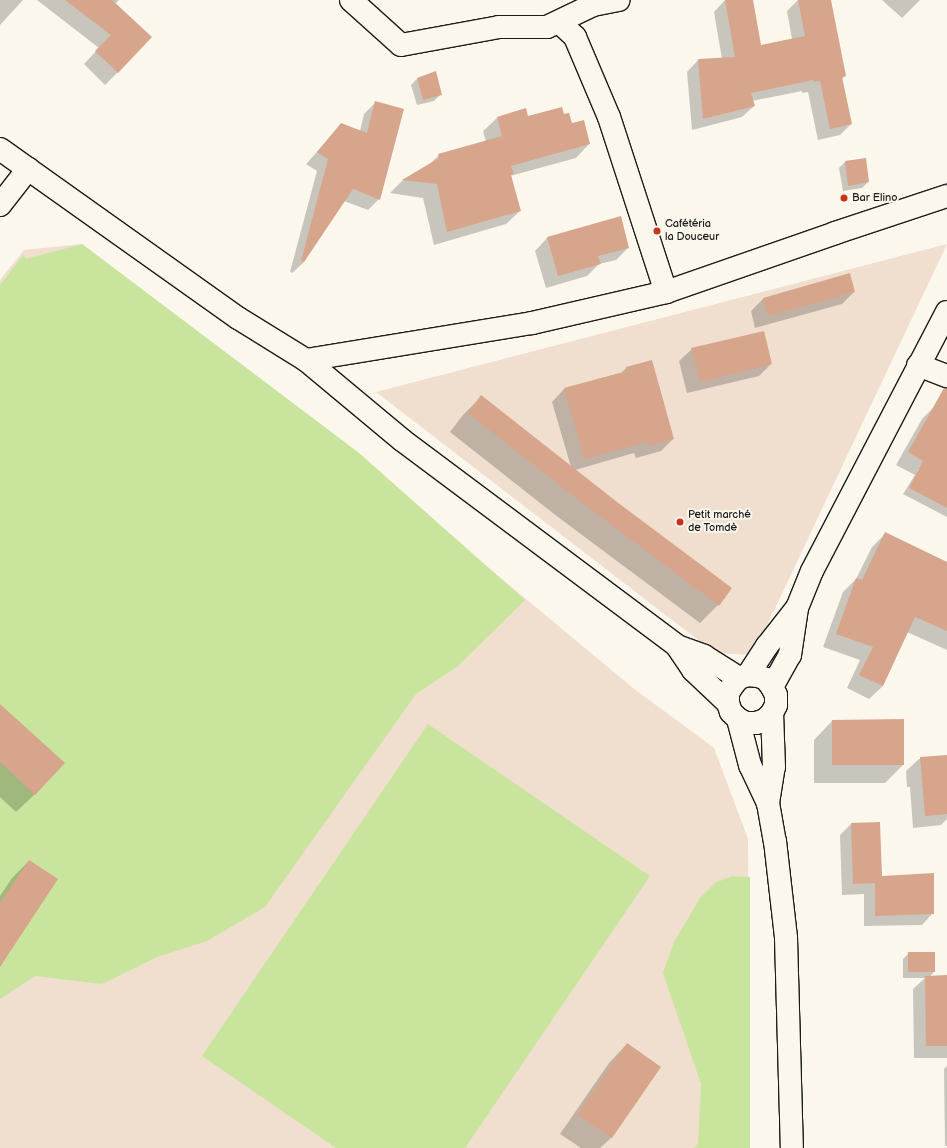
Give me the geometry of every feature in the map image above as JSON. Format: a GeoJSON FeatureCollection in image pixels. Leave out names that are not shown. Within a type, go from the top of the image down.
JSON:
{"type":"FeatureCollection","features":[{"type":"Feature","properties":{"kind":"street"},"geometry":{"type":"LineString","coordinates":[[351,0],[401,45],[499,27],[547,27],[593,5],[619,0]]}},
{"type":"Feature","properties":{"kind":"street"},"geometry":{"type":"LineString","coordinates":[[559,22],[575,37],[609,118],[666,292]]}},
{"type":"Feature","properties":{"kind":"street"},"geometry":{"type":"LineString","coordinates":[[0,149],[238,318],[306,360],[402,440],[677,646],[704,656],[744,677],[758,676],[766,679],[776,695],[776,705],[772,713],[765,720],[756,723],[746,723],[693,670],[677,646]]}},
{"type":"Feature","properties":{"kind":"street"},"geometry":{"type":"LineString","coordinates":[[0,205],[28,170]]}},
{"type":"Feature","properties":{"kind":"street"},"geometry":{"type":"LineString","coordinates":[[306,360],[532,323],[666,292],[947,196]]}},
{"type":"Feature","properties":{"kind":"street"},"geometry":{"type":"LineString","coordinates":[[772,687],[790,655],[797,608],[812,571],[918,365],[947,312]]}},
{"type":"Feature","properties":{"kind":"street"},"geometry":{"type":"LineString","coordinates":[[918,365],[947,376]]}},
{"type":"Feature","properties":{"kind":"street"},"geometry":{"type":"LineString","coordinates":[[792,1148],[786,938],[775,841],[768,803],[750,765],[728,694],[732,685],[744,677],[797,608]]}},
{"type":"Feature","properties":{"kind":"street"},"geometry":{"type":"LineString","coordinates":[[768,803],[774,767],[772,713]]}},
{"type":"Feature","properties":{"kind":"shaded area"},"geometry":{"type":"Polygon","coordinates":[[[82,244],[359,453],[460,544],[633,688],[714,748],[748,839],[750,1148],[0,1148],[0,280],[24,250],[82,244]]]}},
{"type":"Feature","properties":{"kind":"shaded area","name":"Petit marché de Tomdè"},"geometry":{"type":"Polygon","coordinates":[[[947,244],[753,655],[715,653],[376,392],[947,244]]]}},
{"type":"Feature","properties":{"kind":"green space"},"geometry":{"type":"Polygon","coordinates":[[[82,244],[359,453],[525,600],[457,667],[416,694],[265,907],[207,941],[157,957],[102,984],[35,976],[0,999],[0,285],[23,255],[26,259],[82,244]]]}},
{"type":"Feature","properties":{"kind":"green space"},"geometry":{"type":"Polygon","coordinates":[[[428,724],[650,876],[465,1148],[336,1148],[202,1056],[428,724]]]}},
{"type":"Feature","properties":{"kind":"green space"},"geometry":{"type":"Polygon","coordinates":[[[732,876],[750,877],[750,1148],[694,1148],[698,1144],[701,1084],[663,973],[674,942],[700,898],[715,883],[732,876]]]}},
{"type":"Feature","properties":{"kind":"building"},"geometry":{"type":"Polygon","coordinates":[[[65,0],[112,0],[152,37],[118,73],[95,51],[111,35],[65,0]]]}},
{"type":"Feature","properties":{"kind":"building"},"geometry":{"type":"Polygon","coordinates":[[[725,0],[753,0],[761,45],[805,36],[798,0],[831,0],[846,76],[842,77],[852,124],[830,129],[820,81],[814,82],[813,80],[751,93],[755,106],[703,119],[698,59],[735,57],[725,0]]]}},
{"type":"Feature","properties":{"kind":"building"},"geometry":{"type":"Polygon","coordinates":[[[436,71],[442,95],[423,100],[417,78],[436,71]]]}},
{"type":"Feature","properties":{"kind":"building"},"geometry":{"type":"Polygon","coordinates":[[[375,101],[404,109],[380,200],[353,189],[304,262],[301,261],[328,159],[317,152],[341,123],[367,133],[375,101]]]}},
{"type":"Feature","properties":{"kind":"building"},"geometry":{"type":"Polygon","coordinates":[[[562,107],[564,114],[569,113],[572,123],[584,120],[590,144],[511,166],[514,174],[511,175],[521,211],[447,232],[437,184],[402,180],[439,158],[438,154],[502,136],[497,117],[526,108],[528,116],[562,107]]]}},
{"type":"Feature","properties":{"kind":"building"},"geometry":{"type":"Polygon","coordinates":[[[866,158],[869,182],[848,186],[845,161],[866,158]]]}},
{"type":"Feature","properties":{"kind":"building"},"geometry":{"type":"Polygon","coordinates":[[[621,216],[629,248],[598,256],[601,264],[558,276],[547,237],[621,216]]]}},
{"type":"Feature","properties":{"kind":"building"},"geometry":{"type":"Polygon","coordinates":[[[850,273],[855,292],[768,316],[763,298],[850,273]]]}},
{"type":"Feature","properties":{"kind":"building"},"geometry":{"type":"Polygon","coordinates":[[[764,331],[772,364],[700,382],[691,348],[764,331]]]}},
{"type":"Feature","properties":{"kind":"building"},"geometry":{"type":"Polygon","coordinates":[[[652,360],[674,439],[648,446],[647,442],[584,459],[564,388],[627,371],[626,367],[652,360]]]}},
{"type":"Feature","properties":{"kind":"building"},"geometry":{"type":"Polygon","coordinates":[[[944,388],[947,388],[947,508],[909,488],[923,461],[908,452],[944,388]]]}},
{"type":"Feature","properties":{"kind":"building"},"geometry":{"type":"Polygon","coordinates":[[[481,395],[617,502],[732,588],[719,606],[577,499],[468,413],[481,395]]]}},
{"type":"Feature","properties":{"kind":"building"},"geometry":{"type":"Polygon","coordinates":[[[885,532],[947,562],[947,631],[915,617],[883,686],[859,675],[873,647],[836,634],[856,578],[862,580],[885,532]]]}},
{"type":"Feature","properties":{"kind":"building"},"geometry":{"type":"Polygon","coordinates":[[[0,704],[65,763],[35,795],[0,762],[0,704]]]}},
{"type":"Feature","properties":{"kind":"building"},"geometry":{"type":"Polygon","coordinates":[[[904,719],[904,765],[832,765],[832,720],[904,719]]]}},
{"type":"Feature","properties":{"kind":"building"},"geometry":{"type":"Polygon","coordinates":[[[947,755],[947,814],[925,816],[920,757],[947,755]]]}},
{"type":"Feature","properties":{"kind":"building"},"geometry":{"type":"Polygon","coordinates":[[[880,822],[882,876],[934,873],[934,914],[875,916],[875,883],[853,884],[851,823],[880,822]]]}},
{"type":"Feature","properties":{"kind":"building"},"geometry":{"type":"Polygon","coordinates":[[[29,860],[58,879],[0,967],[0,903],[29,860]]]}},
{"type":"Feature","properties":{"kind":"building"},"geometry":{"type":"Polygon","coordinates":[[[908,952],[935,952],[935,972],[908,972],[908,952]]]}},
{"type":"Feature","properties":{"kind":"building"},"geometry":{"type":"Polygon","coordinates":[[[947,975],[947,1046],[926,1046],[925,976],[947,975]]]}},
{"type":"Feature","properties":{"kind":"building"},"geometry":{"type":"Polygon","coordinates":[[[627,1043],[661,1067],[612,1138],[577,1115],[627,1043]]]}},
{"type":"Feature","properties":{"kind":"place","name":"Bar Elino"},"geometry":{"type":"Point","coordinates":[844,198]}},
{"type":"Feature","properties":{"kind":"place","name":"Cafétéria la Douceur"},"geometry":{"type":"Point","coordinates":[657,231]}},
{"type":"Feature","properties":{"kind":"place","name":"Petit marché de Tomdè"},"geometry":{"type":"Point","coordinates":[680,522]}}]}
